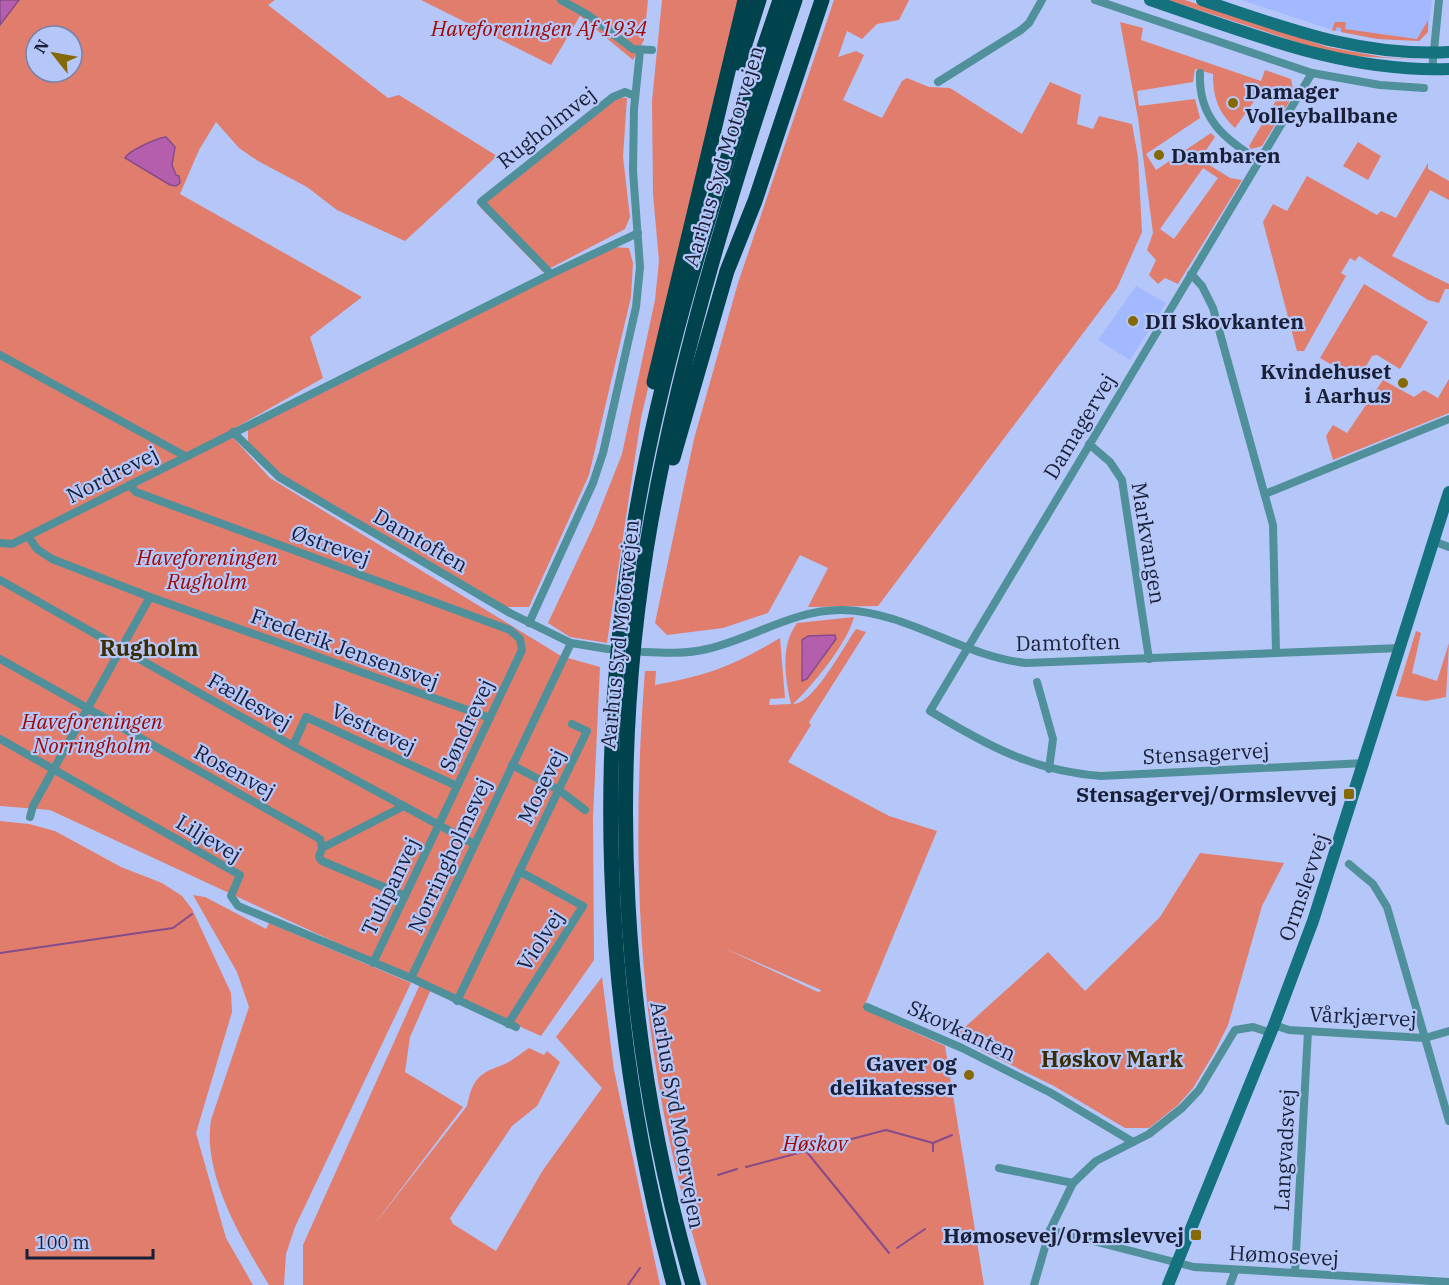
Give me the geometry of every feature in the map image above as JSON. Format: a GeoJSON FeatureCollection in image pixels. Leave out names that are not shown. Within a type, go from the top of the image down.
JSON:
{"type":"FeatureCollection","features":[{"type":"Feature","properties":{"kind":"highway"},"geometry":{"type":"LineString","coordinates":[[624,594],[642,442],[689,226],[744,0]]}},
{"type":"Feature","properties":{"kind":"highway"},"geometry":{"type":"LineString","coordinates":[[689,226],[759,0]]}},
{"type":"Feature","properties":{"kind":"highway","name":"Aarhus Syd Motorvejen"},"geometry":{"type":"LineString","coordinates":[[674,1285],[645,1163],[630,1082],[612,921],[611,746],[624,594],[647,456],[684,303],[734,136],[780,0]]}},
{"type":"Feature","properties":{"kind":"highway","name":"Aarhus Syd Motorvejen"},"geometry":{"type":"LineString","coordinates":[[693,1285],[661,1160],[646,1076],[628,921],[625,840],[627,735],[640,595],[664,455],[699,305],[749,138],[795,0]]}},
{"type":"Feature","properties":{"kind":"highway"},"geometry":{"type":"LineString","coordinates":[[640,595],[672,462],[727,271],[755,201],[820,0]]}},
{"type":"Feature","properties":{"kind":"street"},"geometry":{"type":"LineString","coordinates":[[561,0],[588,15],[625,43],[640,51],[652,50]]}},
{"type":"Feature","properties":{"kind":"street"},"geometry":{"type":"LineString","coordinates":[[938,82],[1025,27],[1042,0]]}},
{"type":"Feature","properties":{"kind":"street"},"geometry":{"type":"LineString","coordinates":[[1095,0],[1312,73],[1380,85],[1424,88]]}},
{"type":"Feature","properties":{"kind":"street"},"geometry":{"type":"LineString","coordinates":[[1150,0],[1324,58],[1364,66],[1449,69]]}},
{"type":"Feature","properties":{"kind":"street"},"geometry":{"type":"LineString","coordinates":[[1202,0],[1339,44],[1388,52],[1449,52]]}},
{"type":"Feature","properties":{"kind":"street"},"geometry":{"type":"LineString","coordinates":[[1432,70],[1438,0]]}},
{"type":"Feature","properties":{"kind":"street"},"geometry":{"type":"LineString","coordinates":[[529,622],[593,483],[603,453],[636,307],[640,267],[633,171],[635,96],[640,51]]}},
{"type":"Feature","properties":{"kind":"street","name":"Damagervej"},"geometry":{"type":"LineString","coordinates":[[930,711],[1312,73]]}},
{"type":"Feature","properties":{"kind":"street"},"geometry":{"type":"LineString","coordinates":[[1200,74],[1203,103],[1214,126],[1228,141],[1260,161]]}},
{"type":"Feature","properties":{"kind":"street","name":"Rugholmvej"},"geometry":{"type":"LineString","coordinates":[[551,274],[481,202],[613,97],[625,92],[635,96]]}},
{"type":"Feature","properties":{"kind":"street"},"geometry":{"type":"LineString","coordinates":[[233,432],[638,233]]}},
{"type":"Feature","properties":{"kind":"street"},"geometry":{"type":"LineString","coordinates":[[1191,274],[1202,286],[1212,308],[1265,494],[1275,540],[1276,652]]}},
{"type":"Feature","properties":{"kind":"street"},"geometry":{"type":"LineString","coordinates":[[0,355],[185,456]]}},
{"type":"Feature","properties":{"kind":"street"},"geometry":{"type":"LineString","coordinates":[[1265,494],[1449,419]]}},
{"type":"Feature","properties":{"kind":"street","name":"Damtoften"},"geometry":{"type":"LineString","coordinates":[[233,432],[261,461],[297,489],[529,622],[570,643],[608,649]]}},
{"type":"Feature","properties":{"kind":"street","name":"Nordrevej"},"geometry":{"type":"LineString","coordinates":[[3,544],[28,536],[233,432]]}},
{"type":"Feature","properties":{"kind":"street","name":"Markvangen"},"geometry":{"type":"LineString","coordinates":[[1089,444],[1110,462],[1122,480],[1149,659]]}},
{"type":"Feature","properties":{"kind":"street","name":"Østrevej"},"geometry":{"type":"LineString","coordinates":[[129,485],[136,492],[510,630],[520,639]]}},
{"type":"Feature","properties":{"kind":"street","name":"Ormslevvej"},"geometry":{"type":"LineString","coordinates":[[1168,1285],[1272,1029],[1328,879],[1449,492]]}},
{"type":"Feature","properties":{"kind":"street","name":"Frederik Jensensvej"},"geometry":{"type":"LineString","coordinates":[[28,536],[37,549],[52,559],[150,597],[490,718]]}},
{"type":"Feature","properties":{"kind":"street"},"geometry":{"type":"LineString","coordinates":[[1433,541],[1449,547]]}},
{"type":"Feature","properties":{"kind":"street","name":"Fællesvej"},"geometry":{"type":"LineString","coordinates":[[0,580],[293,746],[474,844]]}},
{"type":"Feature","properties":{"kind":"street"},"geometry":{"type":"LineString","coordinates":[[30,817],[33,806],[150,597]]}},
{"type":"Feature","properties":{"kind":"street","name":"Damtoften"},"geometry":{"type":"LineString","coordinates":[[644,652],[678,653],[708,649],[793,618],[818,612],[845,610],[909,622],[966,649],[1003,661],[1026,663],[1400,648]]}},
{"type":"Feature","properties":{"kind":"street","name":"Søndrevej"},"geometry":{"type":"LineString","coordinates":[[439,825],[522,650],[520,639]]}},
{"type":"Feature","properties":{"kind":"street","name":"Norringholmsvej"},"geometry":{"type":"LineString","coordinates":[[411,978],[570,643]]}},
{"type":"Feature","properties":{"kind":"street","name":"Rosenvej"},"geometry":{"type":"LineString","coordinates":[[0,659],[320,839],[322,861],[405,896]]}},
{"type":"Feature","properties":{"kind":"street"},"geometry":{"type":"LineString","coordinates":[[1037,682],[1053,739],[1049,769]]}},
{"type":"Feature","properties":{"kind":"street","name":"Stensagervej"},"geometry":{"type":"LineString","coordinates":[[930,711],[987,746],[1049,769],[1101,776],[1365,763]]}},
{"type":"Feature","properties":{"kind":"street","name":"Vestrevej"},"geometry":{"type":"LineString","coordinates":[[293,746],[306,717],[458,786]]}},
{"type":"Feature","properties":{"kind":"street","name":"Mosevej"},"geometry":{"type":"LineString","coordinates":[[457,1000],[587,731],[572,724]]}},
{"type":"Feature","properties":{"kind":"street","name":"Liljevej"},"geometry":{"type":"LineString","coordinates":[[0,739],[240,875],[231,896],[238,906],[411,978]]}},
{"type":"Feature","properties":{"kind":"street"},"geometry":{"type":"LineString","coordinates":[[512,765],[559,790],[585,810]]}},
{"type":"Feature","properties":{"kind":"street"},"geometry":{"type":"LineString","coordinates":[[320,852],[404,806]]}},
{"type":"Feature","properties":{"kind":"street","name":"Tulipanvej"},"geometry":{"type":"LineString","coordinates":[[373,963],[439,825]]}},
{"type":"Feature","properties":{"kind":"street"},"geometry":{"type":"LineString","coordinates":[[1349,864],[1373,884],[1387,907],[1449,1121]]}},
{"type":"Feature","properties":{"kind":"street","name":"Violvej"},"geometry":{"type":"LineString","coordinates":[[457,1000],[512,1025],[583,906],[519,872]]}},
{"type":"Feature","properties":{"kind":"street"},"geometry":{"type":"LineString","coordinates":[[411,978],[457,1000]]}},
{"type":"Feature","properties":{"kind":"street","name":"Skovkanten"},"geometry":{"type":"LineString","coordinates":[[867,1007],[962,1048],[1052,1093],[1133,1142]]}},
{"type":"Feature","properties":{"kind":"street","name":"Vårkjærvej"},"geometry":{"type":"LineString","coordinates":[[1133,1142],[1164,1124],[1199,1090],[1235,1030],[1253,1027],[1425,1038],[1449,1032]]}},
{"type":"Feature","properties":{"kind":"street","name":"Langvadsvej"},"geometry":{"type":"LineString","coordinates":[[1295,1272],[1308,1031]]}},
{"type":"Feature","properties":{"kind":"street"},"geometry":{"type":"LineString","coordinates":[[1034,1285],[1050,1230],[1073,1183],[1096,1161],[1133,1142]]}},
{"type":"Feature","properties":{"kind":"street"},"geometry":{"type":"LineString","coordinates":[[999,1168],[1073,1183]]}},
{"type":"Feature","properties":{"kind":"street","name":"Hømosevej"},"geometry":{"type":"LineString","coordinates":[[1050,1230],[1194,1267],[1235,1271],[1295,1272],[1394,1282],[1449,1282]]}},
{"type":"Feature","properties":{"kind":"street"},"geometry":{"type":"LineString","coordinates":[[1230,1285],[1235,1271]]}},
{"type":"Feature","properties":{"kind":"shaded area"},"geometry":{"type":"Polygon","coordinates":[[[0,0],[19,0],[0,25],[0,0]]]}},
{"type":"Feature","properties":{"kind":"shaded area"},"geometry":{"type":"Polygon","coordinates":[[[1241,0],[1432,0],[1428,32],[1419,41],[1377,39],[1332,30],[1241,0]]]}},
{"type":"Feature","properties":{"kind":"shaded area"},"geometry":{"type":"Polygon","coordinates":[[[166,137],[175,147],[172,165],[176,175],[179,176],[180,183],[176,186],[170,185],[125,158],[143,145],[166,137]]]}},
{"type":"Feature","properties":{"kind":"shaded area","name":"DII Skovkanten"},"geometry":{"type":"Polygon","coordinates":[[[1136,286],[1166,303],[1130,360],[1098,340],[1136,286]]]}},
{"type":"Feature","properties":{"kind":"shaded area"},"geometry":{"type":"Polygon","coordinates":[[[835,635],[836,639],[807,679],[802,681],[802,640],[808,636],[835,635]]]}},
{"type":"Feature","properties":{"kind":"green space"},"geometry":{"type":"Polygon","coordinates":[[[19,0],[275,0],[268,5],[388,98],[399,95],[497,156],[405,241],[337,210],[307,187],[258,161],[239,148],[216,122],[199,150],[180,194],[362,297],[310,337],[323,378],[228,432],[270,478],[561,656],[600,667],[593,818],[594,960],[541,1036],[432,987],[410,1037],[405,1072],[463,1107],[370,1230],[467,1106],[477,1080],[486,1072],[507,1063],[529,1048],[544,1055],[547,1051],[560,1062],[537,1106],[512,1126],[450,1218],[453,1224],[496,1251],[543,1170],[602,1088],[556,1037],[602,977],[614,1070],[660,1285],[303,1285],[303,1245],[421,982],[50,810],[0,806],[0,25],[19,0]]]}},
{"type":"Feature","properties":{"kind":"green space","name":"Haveforeningen Af 1934"},"geometry":{"type":"Polygon","coordinates":[[[421,0],[648,0],[644,40],[633,60],[580,16],[551,65],[421,0]]]}},
{"type":"Feature","properties":{"kind":"green space"},"geometry":{"type":"Polygon","coordinates":[[[662,0],[739,0],[641,418],[607,643],[570,637],[548,623],[594,525],[622,454],[655,300],[659,261],[653,194],[652,101],[662,0]]]}},
{"type":"Feature","properties":{"kind":"green space"},"geometry":{"type":"Polygon","coordinates":[[[834,0],[909,0],[899,20],[877,24],[862,39],[847,31],[838,57],[856,51],[864,55],[843,100],[882,118],[902,81],[907,78],[929,87],[950,88],[1022,134],[1050,82],[1081,95],[1077,124],[1093,129],[1099,116],[1132,124],[1138,157],[1142,232],[1117,288],[878,606],[808,607],[828,568],[800,555],[768,613],[723,628],[667,635],[655,623],[694,439],[738,283],[834,0]]]}},
{"type":"Feature","properties":{"kind":"green space"},"geometry":{"type":"Polygon","coordinates":[[[1168,0],[1185,0],[1328,47],[1383,57],[1422,60],[1337,55],[1168,0]]]}},
{"type":"Feature","properties":{"kind":"green space"},"geometry":{"type":"Polygon","coordinates":[[[1428,20],[1428,32],[1419,41],[1377,39],[1341,32],[1341,28],[1337,27],[1335,31],[1332,30],[1335,22],[1346,22],[1345,29],[1417,39],[1428,20]]]}},
{"type":"Feature","properties":{"kind":"green space"},"geometry":{"type":"Polygon","coordinates":[[[1120,22],[1143,28],[1141,40],[1261,81],[1265,70],[1291,79],[1294,94],[1262,146],[1251,149],[1249,146],[1277,99],[1262,90],[1235,128],[1224,116],[1218,104],[1213,74],[1195,69],[1193,82],[1137,91],[1139,106],[1195,99],[1200,118],[1146,154],[1156,170],[1211,133],[1215,137],[1200,159],[1230,178],[1242,180],[1178,284],[1165,278],[1158,284],[1149,275],[1156,260],[1147,250],[1153,233],[1138,118],[1120,22]],[[1203,168],[1160,229],[1174,239],[1218,178],[1203,168]]]}},
{"type":"Feature","properties":{"kind":"green space"},"geometry":{"type":"Polygon","coordinates":[[[617,97],[627,98],[623,157],[630,217],[625,229],[543,272],[480,207],[617,97]]]}},
{"type":"Feature","properties":{"kind":"green space"},"geometry":{"type":"Polygon","coordinates":[[[1358,142],[1381,156],[1368,180],[1343,166],[1358,142]]]}},
{"type":"Feature","properties":{"kind":"green space"},"geometry":{"type":"Polygon","coordinates":[[[1428,163],[1428,169],[1449,181],[1449,200],[1430,190],[1392,256],[1449,284],[1449,289],[1445,289],[1439,303],[1428,300],[1359,256],[1355,261],[1350,258],[1341,273],[1346,276],[1304,351],[1297,351],[1263,222],[1273,204],[1287,211],[1307,176],[1377,215],[1381,211],[1396,218],[1428,163]]]}},
{"type":"Feature","properties":{"kind":"green space"},"geometry":{"type":"Polygon","coordinates":[[[611,247],[629,248],[633,263],[631,297],[589,475],[529,607],[506,607],[279,474],[248,443],[248,429],[611,247]]]}},
{"type":"Feature","properties":{"kind":"green space"},"geometry":{"type":"Polygon","coordinates":[[[1364,284],[1428,322],[1400,369],[1377,355],[1372,356],[1362,373],[1353,377],[1320,358],[1364,284]]]}},
{"type":"Feature","properties":{"kind":"green space"},"geometry":{"type":"Polygon","coordinates":[[[1449,379],[1449,413],[1333,460],[1326,436],[1333,425],[1347,433],[1383,380],[1414,397],[1424,390],[1438,398],[1449,379]]]}},
{"type":"Feature","properties":{"kind":"green space","name":"Høskov"},"geometry":{"type":"Polygon","coordinates":[[[854,617],[837,651],[793,704],[801,702],[819,685],[856,629],[866,632],[809,722],[811,725],[788,762],[889,816],[937,831],[863,1009],[945,1046],[984,1285],[707,1285],[699,1257],[676,1171],[664,1113],[654,1055],[643,959],[638,815],[645,671],[656,671],[655,685],[691,677],[734,663],[780,638],[785,698],[770,699],[769,705],[791,704],[785,662],[788,642],[797,623],[854,617]],[[834,635],[808,636],[801,643],[802,681],[807,679],[836,639],[834,635]],[[724,948],[818,992],[821,991],[821,990],[724,948]]]}},
{"type":"Feature","properties":{"kind":"green space"},"geometry":{"type":"Polygon","coordinates":[[[1416,631],[1421,633],[1412,673],[1437,681],[1449,643],[1446,697],[1426,701],[1396,696],[1416,631]]]}},
{"type":"Feature","properties":{"kind":"green space"},"geometry":{"type":"Polygon","coordinates":[[[0,821],[29,824],[55,831],[121,867],[162,883],[182,896],[192,909],[231,993],[232,1012],[196,1133],[226,1238],[253,1285],[0,1285],[0,821]]]}},
{"type":"Feature","properties":{"kind":"green space"},"geometry":{"type":"Polygon","coordinates":[[[1200,853],[1284,863],[1262,906],[1228,1025],[1214,1053],[1193,1088],[1178,1105],[1149,1128],[1125,1128],[1054,1086],[954,1037],[1048,952],[1085,991],[1160,917],[1200,853]]]}},
{"type":"Feature","properties":{"kind":"green space"},"geometry":{"type":"Polygon","coordinates":[[[193,895],[205,897],[266,929],[269,923],[411,983],[295,1227],[286,1254],[284,1285],[269,1285],[258,1267],[236,1227],[218,1184],[212,1162],[211,1120],[249,1007],[237,972],[193,895]]]}},
{"type":"Feature","properties":{"kind":"waterway"},"geometry":{"type":"LineString","coordinates":[[0,953],[173,928],[192,914]]}},
{"type":"Feature","properties":{"kind":"waterway"},"geometry":{"type":"LineString","coordinates":[[840,1142],[886,1130],[933,1143],[952,1135]]}},
{"type":"Feature","properties":{"kind":"waterway"},"geometry":{"type":"LineString","coordinates":[[933,1143],[933,1151]]}},
{"type":"Feature","properties":{"kind":"waterway"},"geometry":{"type":"LineString","coordinates":[[746,1167],[832,1144]]}},
{"type":"Feature","properties":{"kind":"waterway"},"geometry":{"type":"LineString","coordinates":[[806,1151],[889,1253]]}},
{"type":"Feature","properties":{"kind":"waterway"},"geometry":{"type":"LineString","coordinates":[[718,1175],[737,1169]]}},
{"type":"Feature","properties":{"kind":"waterway"},"geometry":{"type":"LineString","coordinates":[[897,1248],[925,1229]]}},
{"type":"Feature","properties":{"kind":"waterway"},"geometry":{"type":"LineString","coordinates":[[628,1285],[640,1268]]}},
{"type":"Feature","properties":{"kind":"place","name":"Damager Volleyballbane"},"geometry":{"type":"Point","coordinates":[1233,103]}},
{"type":"Feature","properties":{"kind":"place","name":"Dambaren"},"geometry":{"type":"Point","coordinates":[1159,155]}},
{"type":"Feature","properties":{"kind":"place","name":"DII Skovkanten"},"geometry":{"type":"Point","coordinates":[1133,321]}},
{"type":"Feature","properties":{"kind":"place","name":"Kvindehuset i Aarhus"},"geometry":{"type":"Point","coordinates":[1403,383]}},
{"type":"Feature","properties":{"kind":"place","name":"Stensagervej/Ormslevvej"},"geometry":{"type":"Point","coordinates":[1349,794]}},
{"type":"Feature","properties":{"kind":"place","name":"Gaver og delikatesser"},"geometry":{"type":"Point","coordinates":[969,1075]}},
{"type":"Feature","properties":{"kind":"place","name":"Hømosevej/Ormslevvej"},"geometry":{"type":"Point","coordinates":[1196,1235]}},
{"type":"Feature","properties":{"kind":"district","name":"Rugholm"},"geometry":{"type":"Point","coordinates":[149,647]}},
{"type":"Feature","properties":{"kind":"district","name":"Høskov Mark"},"geometry":{"type":"Point","coordinates":[1112,1058]}},
{"type":"Feature","properties":{"kind":"park label","name":"Haveforeningen Rugholm"},"geometry":{"type":"Point","coordinates":[207,569]}},
{"type":"Feature","properties":{"kind":"park label","name":"Haveforeningen Norringholm"},"geometry":{"type":"Point","coordinates":[92,733]}}]}
